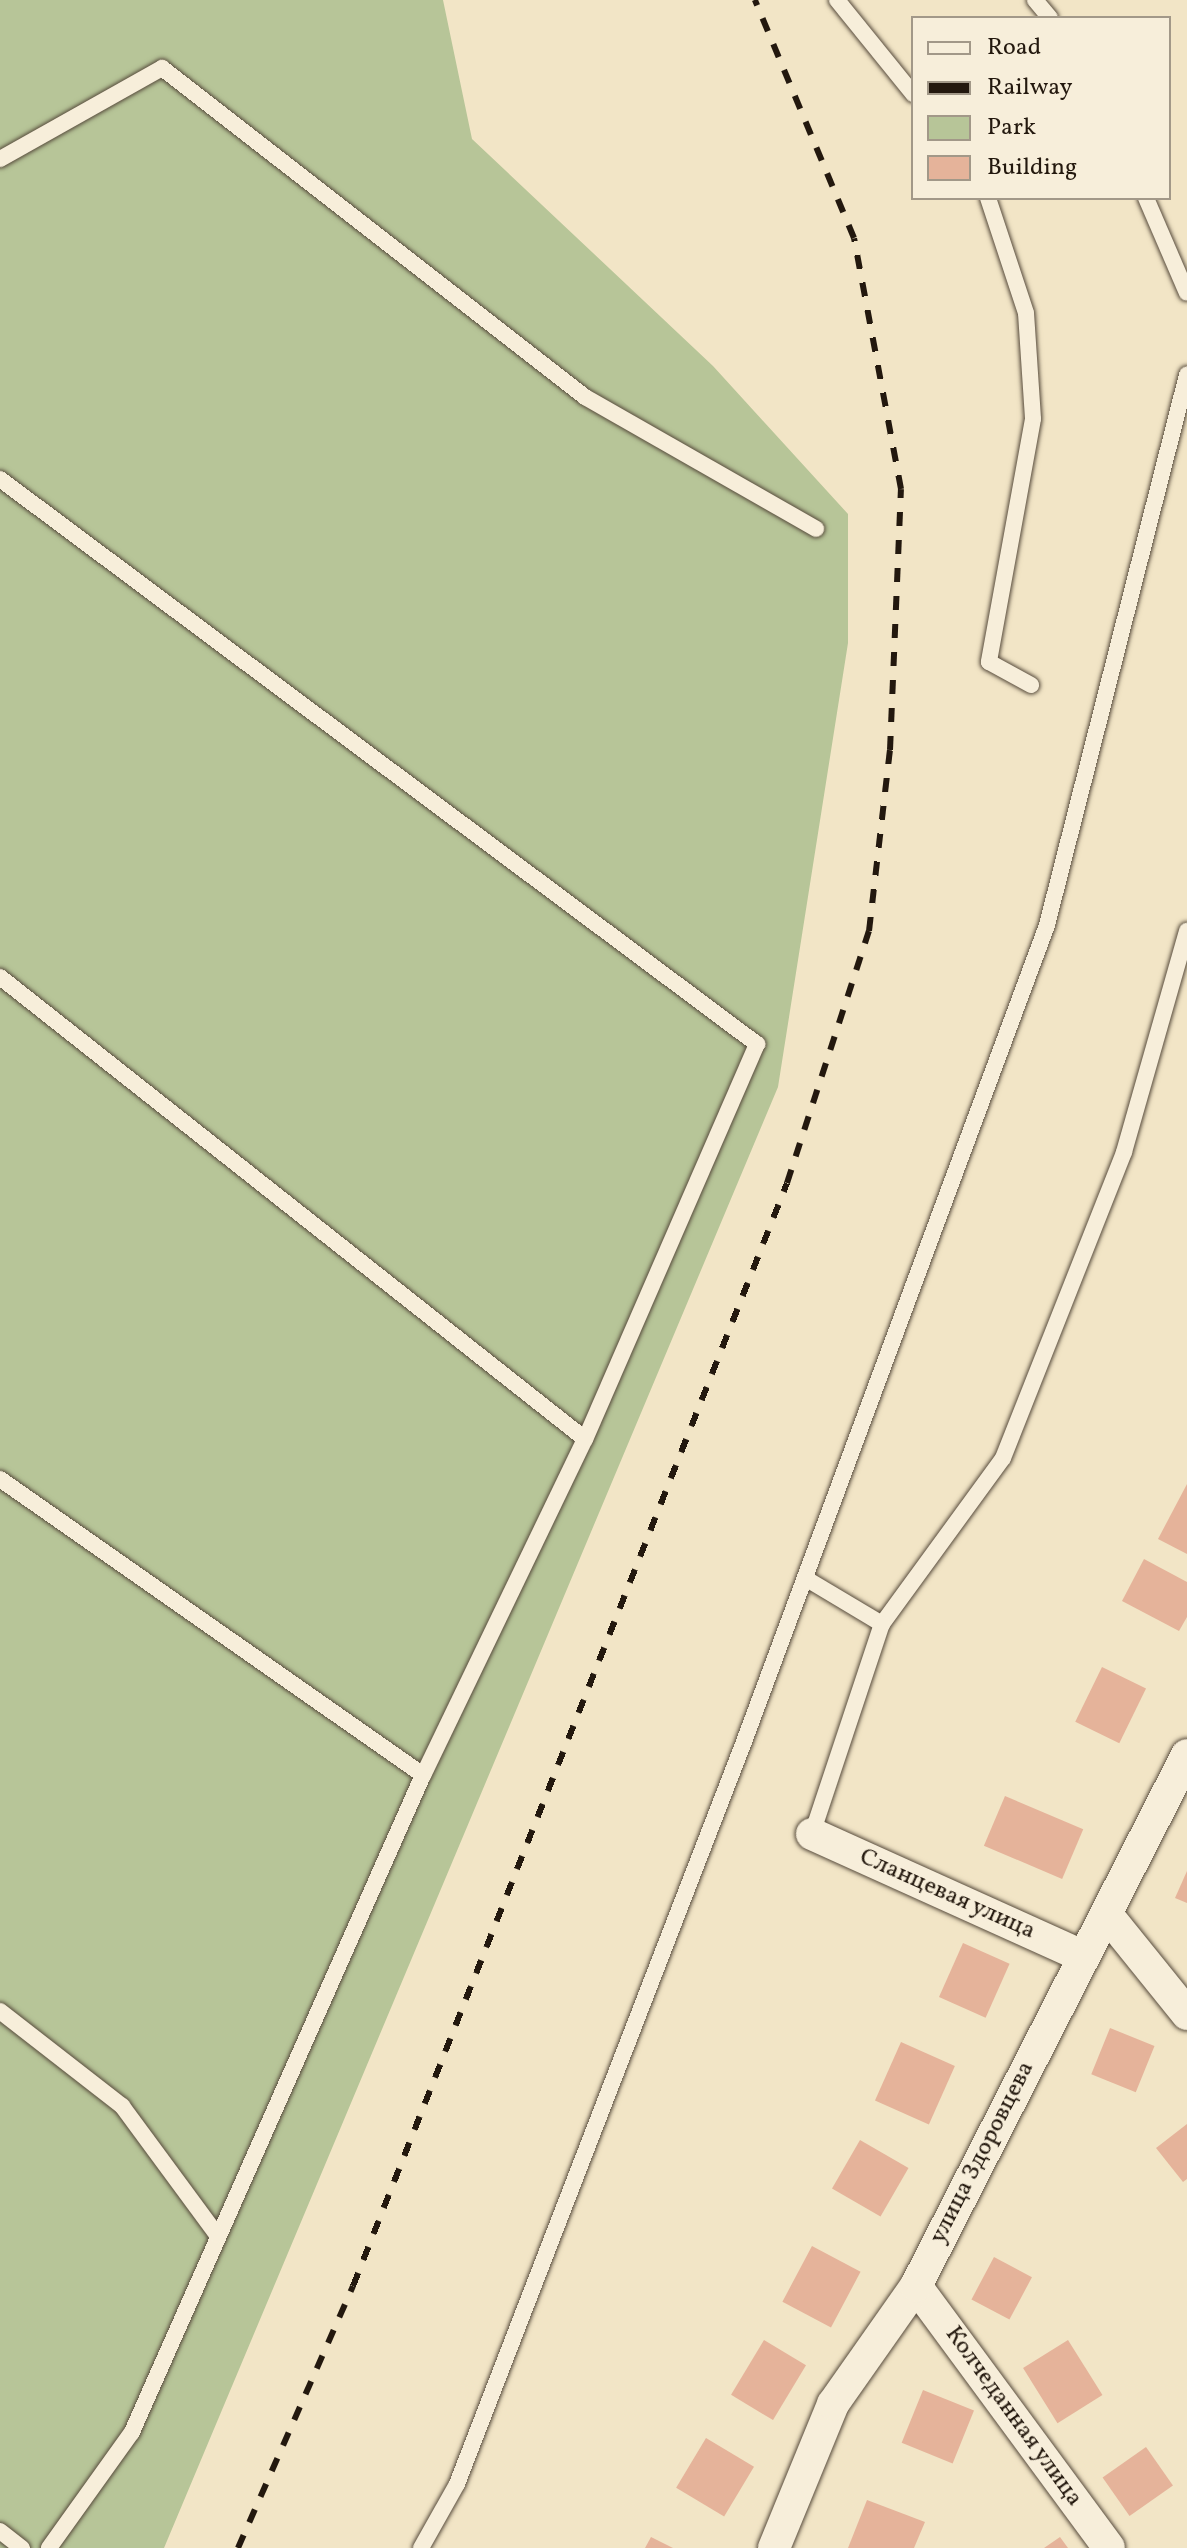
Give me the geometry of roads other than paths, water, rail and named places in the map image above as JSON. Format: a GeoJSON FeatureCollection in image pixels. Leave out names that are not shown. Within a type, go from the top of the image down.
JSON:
{"type":"FeatureCollection","features":[{"type":"Feature","properties":{"kind":"street","name":"улица Здоровцева"},"geometry":{"type":"LineString","coordinates":[[774,2548],[833,2404],[916,2286],[1082,1956],[1108,1916],[1187,1755]]}},
{"type":"Feature","properties":{"kind":"street","name":"Сланцевая улица"},"geometry":{"type":"LineString","coordinates":[[812,1834],[1082,1956]]}},
{"type":"Feature","properties":{"kind":"street"},"geometry":{"type":"LineString","coordinates":[[1108,1916],[1187,2014]]}},
{"type":"Feature","properties":{"kind":"street","name":"Колчеданная улица"},"geometry":{"type":"LineString","coordinates":[[916,2286],[1109,2548]]}},
{"type":"Feature","properties":{"kind":"lane"},"geometry":{"type":"LineString","coordinates":[[837,0],[911,92]]}},
{"type":"Feature","properties":{"kind":"lane"},"geometry":{"type":"LineString","coordinates":[[1035,0],[1048,16]]}},
{"type":"Feature","properties":{"kind":"lane"},"geometry":{"type":"LineString","coordinates":[[0,159],[162,68],[585,397],[816,529]]}},
{"type":"Feature","properties":{"kind":"lane"},"geometry":{"type":"LineString","coordinates":[[989,200],[1026,313],[1033,419],[989,662],[1031,685]]}},
{"type":"Feature","properties":{"kind":"lane"},"geometry":{"type":"LineString","coordinates":[[1147,200],[1187,293]]}},
{"type":"Feature","properties":{"kind":"lane"},"geometry":{"type":"LineString","coordinates":[[421,2548],[457,2484],[805,1578],[1047,925],[1187,375]]}},
{"type":"Feature","properties":{"kind":"lane"},"geometry":{"type":"LineString","coordinates":[[0,479],[757,1044],[585,1439],[423,1775],[132,2432],[49,2548]]}},
{"type":"Feature","properties":{"kind":"lane"},"geometry":{"type":"LineString","coordinates":[[812,1834],[882,1624],[1003,1458],[1124,1152],[1187,931]]}},
{"type":"Feature","properties":{"kind":"lane"},"geometry":{"type":"LineString","coordinates":[[0,977],[585,1439]]}},
{"type":"Feature","properties":{"kind":"lane"},"geometry":{"type":"LineString","coordinates":[[0,1479],[423,1775]]}},
{"type":"Feature","properties":{"kind":"lane"},"geometry":{"type":"LineString","coordinates":[[805,1578],[882,1624]]}},
{"type":"Feature","properties":{"kind":"lane"},"geometry":{"type":"LineString","coordinates":[[0,2011],[122,2106],[217,2235]]}},
{"type":"Feature","properties":{"kind":"lane"},"geometry":{"type":"LineString","coordinates":[[0,2531],[22,2548]]}},
{"type":"Feature","properties":{"kind":"railway"},"geometry":{"type":"LineString","coordinates":[[238,2548],[353,2286],[787,1183],[869,931],[890,750],[901,489],[854,238],[755,0]]}}]}
